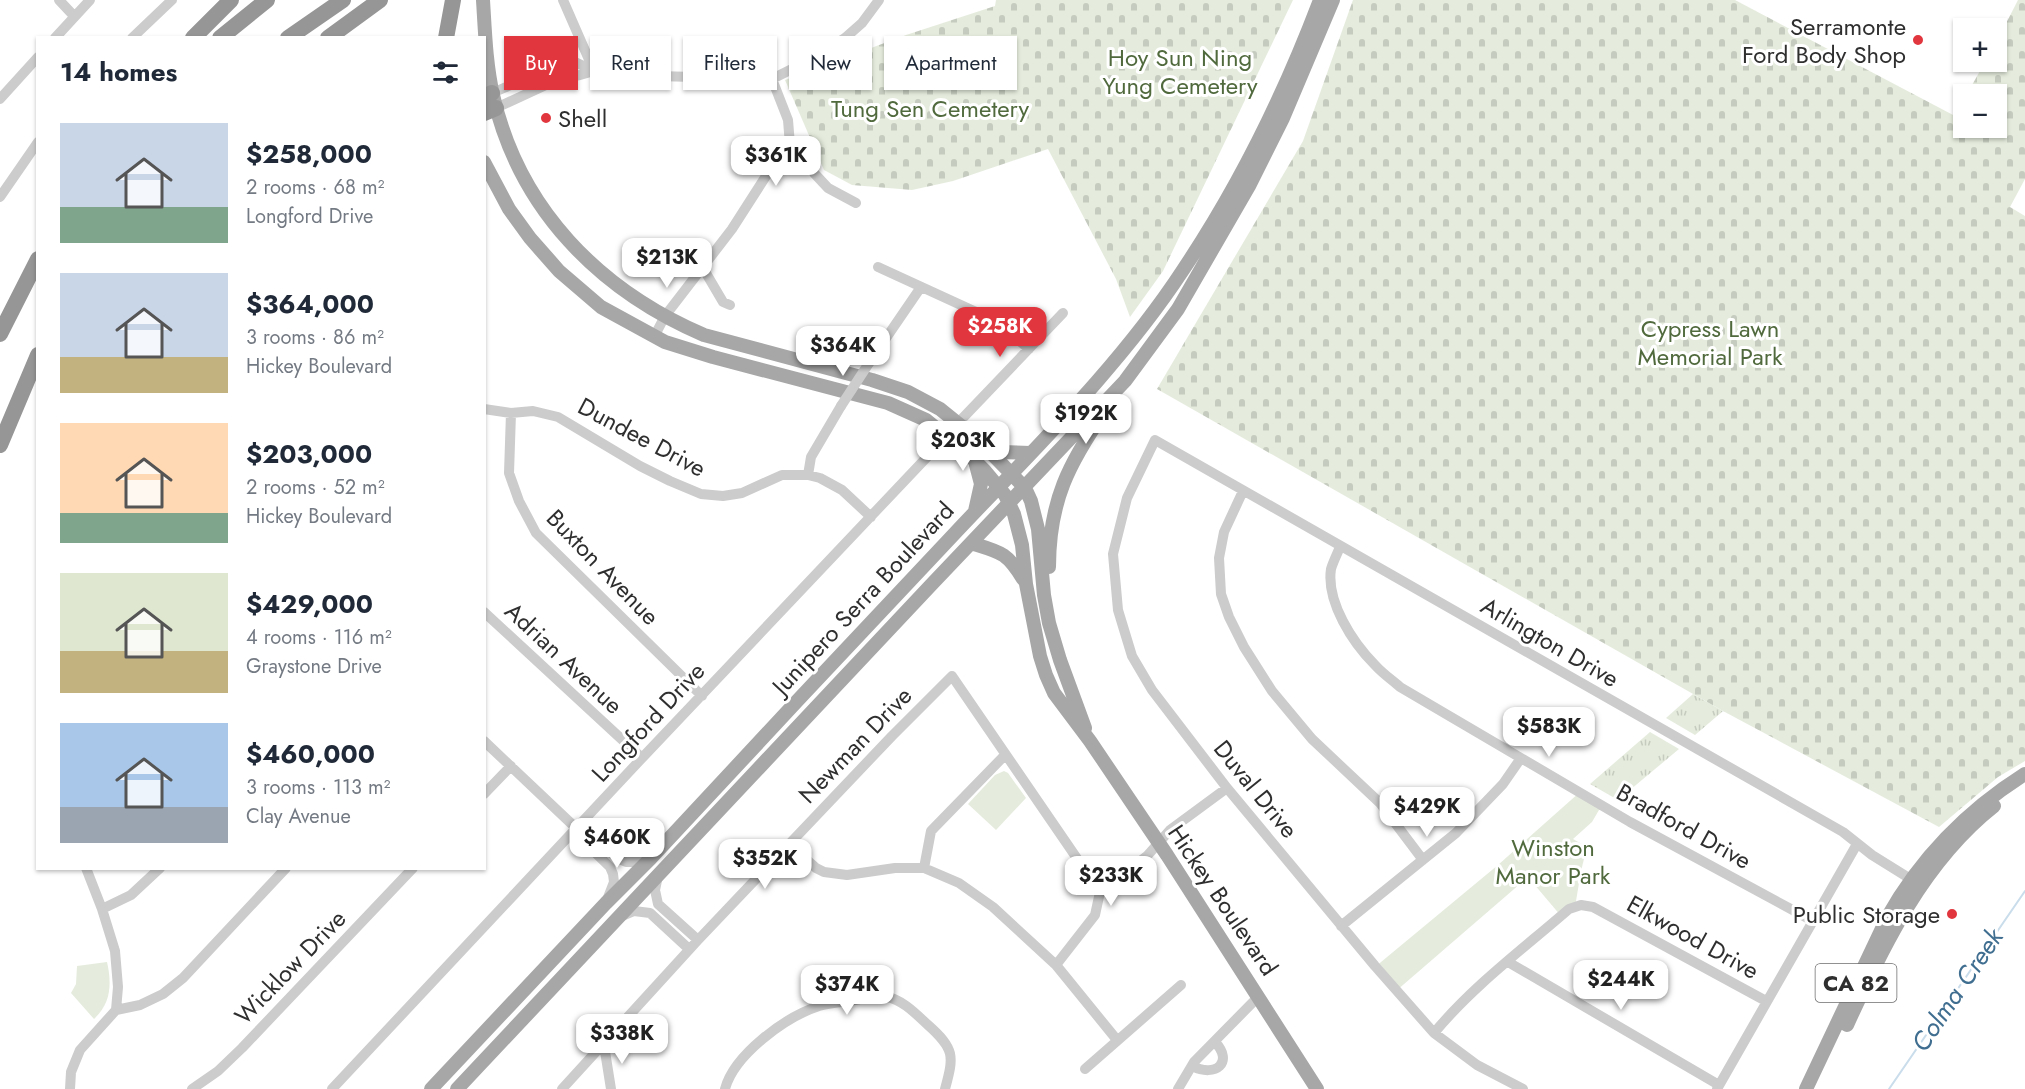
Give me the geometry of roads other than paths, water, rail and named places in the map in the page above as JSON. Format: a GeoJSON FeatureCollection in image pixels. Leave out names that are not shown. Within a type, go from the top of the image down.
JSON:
{"type":"FeatureCollection","features":[{"type":"Feature","properties":{"kind":"highway"},"geometry":{"type":"LineString","coordinates":[[195,36],[231,0]]}},
{"type":"Feature","properties":{"kind":"highway"},"geometry":{"type":"LineString","coordinates":[[222,36],[267,0]]}},
{"type":"Feature","properties":{"kind":"highway"},"geometry":{"type":"LineString","coordinates":[[291,36],[343,0]]}},
{"type":"Feature","properties":{"kind":"highway"},"geometry":{"type":"LineString","coordinates":[[331,36],[380,0]]}},
{"type":"Feature","properties":{"kind":"highway"},"geometry":{"type":"LineString","coordinates":[[446,36],[453,0]]}},
{"type":"Feature","properties":{"kind":"highway"},"geometry":{"type":"LineString","coordinates":[[0,334],[36,263]]}},
{"type":"Feature","properties":{"kind":"highway"},"geometry":{"type":"LineString","coordinates":[[0,445],[36,360]]}},
{"type":"Feature","properties":{"kind":"highway"},"geometry":{"type":"LineString","coordinates":[[11,419],[36,383]]}},
{"type":"Feature","properties":{"kind":"main road"},"geometry":{"type":"LineString","coordinates":[[453,0],[455,36]]}},
{"type":"Feature","properties":{"kind":"main road","name":"Hickey Boulevard"},"geometry":{"type":"LineString","coordinates":[[483,0],[485,36]]}},
{"type":"Feature","properties":{"kind":"main road","name":"Junipero Serra Boulevard"},"geometry":{"type":"LineString","coordinates":[[430,1089],[651,858],[999,487],[1121,353],[1182,272],[1220,213],[1255,150],[1290,74],[1320,0]]}},
{"type":"Feature","properties":{"kind":"main road","name":"Junipero Serra Boulevard"},"geometry":{"type":"LineString","coordinates":[[457,1089],[1125,381],[1178,309],[1240,202],[1288,108],[1333,0]]}},
{"type":"Feature","properties":{"kind":"main road","name":"Hickey Boulevard"},"geometry":{"type":"LineString","coordinates":[[486,52],[489,103],[536,199],[563,235],[592,265],[619,288],[639,302],[694,331],[728,343],[899,389],[940,409],[988,449],[1025,488],[1036,519],[1045,605],[1057,651],[1090,741]]}},
{"type":"Feature","properties":{"kind":"main road","name":"Hickey Boulevard"},"geometry":{"type":"LineString","coordinates":[[486,166],[512,214],[549,261],[602,307],[665,342],[888,404],[926,420],[974,461],[999,487],[1010,503],[1019,530],[1026,584],[1046,675],[1064,707],[1090,741],[1167,855],[1316,1088]]}},
{"type":"Feature","properties":{"kind":"main road"},"geometry":{"type":"LineString","coordinates":[[1045,605],[1049,584],[1050,536],[1060,489],[1082,444],[1125,381]]}},
{"type":"Feature","properties":{"kind":"main road"},"geometry":{"type":"LineString","coordinates":[[988,449],[999,452],[1030,453]]}},
{"type":"Feature","properties":{"kind":"main road"},"geometry":{"type":"LineString","coordinates":[[974,461],[981,484],[974,513]]}},
{"type":"Feature","properties":{"kind":"main road"},"geometry":{"type":"LineString","coordinates":[[971,543],[1002,553],[1010,559],[1026,584]]}},
{"type":"Feature","properties":{"kind":"main road","name":"CA 82"},"geometry":{"type":"LineString","coordinates":[[1816,1089],[1917,882],[1943,840],[1965,819],[2025,774]]}},
{"type":"Feature","properties":{"kind":"main road","name":"CA 82"},"geometry":{"type":"LineString","coordinates":[[1806,1089],[1887,918],[1917,882],[1972,825],[2025,783]]}},
{"type":"Feature","properties":{"kind":"street"},"geometry":{"type":"LineString","coordinates":[[59,0],[74,16]]}},
{"type":"Feature","properties":{"kind":"street"},"geometry":{"type":"LineString","coordinates":[[57,36],[90,0]]}},
{"type":"Feature","properties":{"kind":"street"},"geometry":{"type":"LineString","coordinates":[[134,36],[172,0]]}},
{"type":"Feature","properties":{"kind":"street"},"geometry":{"type":"LineString","coordinates":[[563,0],[590,62]]}},
{"type":"Feature","properties":{"kind":"street"},"geometry":{"type":"LineString","coordinates":[[777,76],[818,56],[845,39],[862,23],[879,0]]}},
{"type":"Feature","properties":{"kind":"street"},"geometry":{"type":"LineString","coordinates":[[0,99],[36,59]]}},
{"type":"Feature","properties":{"kind":"street"},"geometry":{"type":"LineString","coordinates":[[489,103],[564,63],[575,62],[590,69]]}},
{"type":"Feature","properties":{"kind":"street"},"geometry":{"type":"LineString","coordinates":[[654,337],[665,316],[732,230],[766,176],[787,153],[790,145],[788,120],[776,90]]}},
{"type":"Feature","properties":{"kind":"street"},"geometry":{"type":"LineString","coordinates":[[0,197],[36,145]]}},
{"type":"Feature","properties":{"kind":"street"},"geometry":{"type":"LineString","coordinates":[[790,145],[803,152],[814,173],[828,188],[856,203]]}},
{"type":"Feature","properties":{"kind":"street"},"geometry":{"type":"LineString","coordinates":[[878,267],[994,321],[1029,349]]}},
{"type":"Feature","properties":{"kind":"street"},"geometry":{"type":"LineString","coordinates":[[703,268],[723,302],[730,305]]}},
{"type":"Feature","properties":{"kind":"street"},"geometry":{"type":"LineString","coordinates":[[808,475],[811,457],[841,406],[921,287]]}},
{"type":"Feature","properties":{"kind":"street"},"geometry":{"type":"LineString","coordinates":[[958,423],[1063,313]]}},
{"type":"Feature","properties":{"kind":"street","name":"Dundee Drive"},"geometry":{"type":"LineString","coordinates":[[486,409],[511,412],[533,411],[558,417],[640,466],[701,494],[723,496],[742,493],[782,475],[808,475],[820,478],[836,486],[871,517]]}},
{"type":"Feature","properties":{"kind":"street","name":"Buxton Avenue"},"geometry":{"type":"LineString","coordinates":[[511,412],[509,473],[519,501],[536,533],[702,696]]}},
{"type":"Feature","properties":{"kind":"street","name":"Longford Drive"},"geometry":{"type":"LineString","coordinates":[[332,1089],[946,437]]}},
{"type":"Feature","properties":{"kind":"street","name":"Arlington Drive"},"geometry":{"type":"LineString","coordinates":[[1155,440],[1843,832],[1857,844],[1917,882]]}},
{"type":"Feature","properties":{"kind":"street","name":"Duval Drive"},"geometry":{"type":"LineString","coordinates":[[1155,440],[1127,498],[1113,554],[1118,610],[1132,656],[1147,682],[1227,788],[1434,1034],[1477,1065],[1523,1089]]}},
{"type":"Feature","properties":{"kind":"street"},"geometry":{"type":"LineString","coordinates":[[1243,491],[1224,532],[1219,558],[1221,594],[1229,617],[1244,647],[1272,691],[1312,739],[1380,803],[1423,860]]}},
{"type":"Feature","properties":{"kind":"street","name":"Bradford Drive"},"geometry":{"type":"LineString","coordinates":[[1340,547],[1331,569],[1331,589],[1338,610],[1346,627],[1374,665],[1400,687],[1630,822],[1813,921]]}},
{"type":"Feature","properties":{"kind":"street","name":"Adrian Avenue"},"geometry":{"type":"LineString","coordinates":[[486,614],[642,758]]}},
{"type":"Feature","properties":{"kind":"street","name":"Newman Drive"},"geometry":{"type":"LineString","coordinates":[[562,1089],[689,949],[892,735],[952,676],[1100,892]]}},
{"type":"Feature","properties":{"kind":"street"},"geometry":{"type":"LineString","coordinates":[[486,743],[577,829],[581,839],[610,867],[614,882],[606,903]]}},
{"type":"Feature","properties":{"kind":"street"},"geometry":{"type":"LineString","coordinates":[[924,868],[931,831],[1005,754]]}},
{"type":"Feature","properties":{"kind":"street"},"geometry":{"type":"LineString","coordinates":[[1341,926],[1456,833],[1486,804],[1521,758]]}},
{"type":"Feature","properties":{"kind":"street"},"geometry":{"type":"LineString","coordinates":[[486,792],[511,766]]}},
{"type":"Feature","properties":{"kind":"street"},"geometry":{"type":"LineString","coordinates":[[1056,965],[1095,915],[1100,892],[1147,856],[1170,830],[1227,788]]}},
{"type":"Feature","properties":{"kind":"street"},"geometry":{"type":"LineString","coordinates":[[577,829],[589,831],[619,859],[632,862],[651,858]]}},
{"type":"Feature","properties":{"kind":"street"},"geometry":{"type":"LineString","coordinates":[[789,844],[816,868],[824,872],[847,875],[895,868],[924,868],[959,883],[993,907],[1056,965],[1117,1040]]}},
{"type":"Feature","properties":{"kind":"street"},"geometry":{"type":"LineString","coordinates":[[1508,962],[1718,1087],[1857,844]]}},
{"type":"Feature","properties":{"kind":"street"},"geometry":{"type":"LineString","coordinates":[[87,870],[115,951],[118,987],[116,1010]]}},
{"type":"Feature","properties":{"kind":"street"},"geometry":{"type":"LineString","coordinates":[[102,909],[131,895],[158,870]]}},
{"type":"Feature","properties":{"kind":"street"},"geometry":{"type":"LineString","coordinates":[[70,1089],[71,1072],[80,1050],[116,1010],[140,1005],[164,994],[183,978],[284,870]]}},
{"type":"Feature","properties":{"kind":"street","name":"Wicklow Drive"},"geometry":{"type":"LineString","coordinates":[[192,1089],[218,1071],[242,1048],[411,870]]}},
{"type":"Feature","properties":{"kind":"street"},"geometry":{"type":"LineString","coordinates":[[657,876],[655,890],[658,904],[698,940]]}},
{"type":"Feature","properties":{"kind":"street","name":"Elkwood Drive"},"geometry":{"type":"LineString","coordinates":[[1434,1034],[1453,1011],[1508,962],[1569,909],[1581,905],[1593,907],[1766,1001]]}},
{"type":"Feature","properties":{"kind":"street"},"geometry":{"type":"LineString","coordinates":[[619,917],[634,911],[650,913],[689,949]]}},
{"type":"Feature","properties":{"kind":"street"},"geometry":{"type":"LineString","coordinates":[[1085,1069],[1181,985]]}},
{"type":"Feature","properties":{"kind":"street"},"geometry":{"type":"LineString","coordinates":[[725,1089],[733,1069],[766,1035],[819,1006],[875,996],[889,998],[906,1006],[944,1039],[952,1063],[945,1089]]}},
{"type":"Feature","properties":{"kind":"street"},"geometry":{"type":"LineString","coordinates":[[1178,1089],[1192,1066],[1259,996]]}},
{"type":"Feature","properties":{"kind":"street"},"geometry":{"type":"LineString","coordinates":[[1192,1066],[1206,1072],[1219,1067],[1222,1056],[1215,1042]]}},
{"type":"Feature","properties":{"kind":"street"},"geometry":{"type":"LineString","coordinates":[[604,1045],[611,1089]]}},
{"type":"Feature","properties":{"kind":"waterway","name":"Colma Creek"},"geometry":{"type":"LineString","coordinates":[[1889,1089],[2025,891]]}},
{"type":"Feature","properties":{"kind":"place","name":"Serramonte Ford Body Shop"},"geometry":{"type":"Point","coordinates":[1918,40]}},
{"type":"Feature","properties":{"kind":"place","name":"Shell"},"geometry":{"type":"Point","coordinates":[546,118]}},
{"type":"Feature","properties":{"kind":"place","name":"Public Storage"},"geometry":{"type":"Point","coordinates":[1952,914]}},
{"type":"Feature","properties":{"kind":"park label","name":"Hoy Sun Ning Yung Cemetery"},"geometry":{"type":"Point","coordinates":[1180,71]}},
{"type":"Feature","properties":{"kind":"park label","name":"Tung Sen Cemetery"},"geometry":{"type":"Point","coordinates":[930,108]}},
{"type":"Feature","properties":{"kind":"park label","name":"Cypress Lawn Memorial Park"},"geometry":{"type":"Point","coordinates":[1710,342]}},
{"type":"Feature","properties":{"kind":"park label","name":"Winston Manor Park"},"geometry":{"type":"Point","coordinates":[1553,861]}}]}
